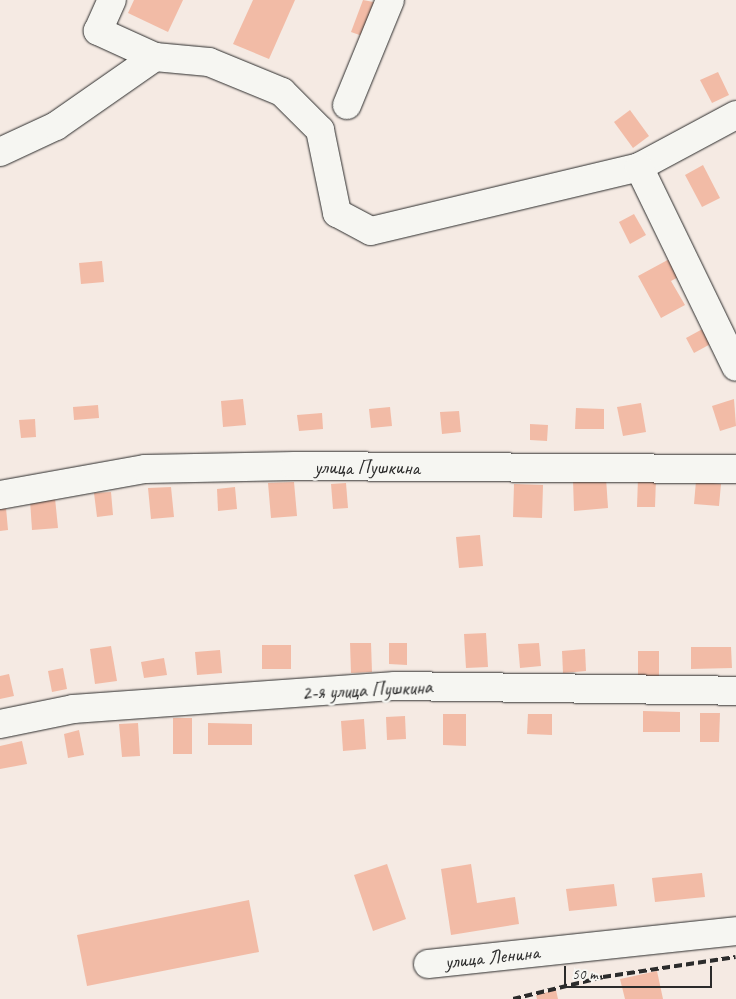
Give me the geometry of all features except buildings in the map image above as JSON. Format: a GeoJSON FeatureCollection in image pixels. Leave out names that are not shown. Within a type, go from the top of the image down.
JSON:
{"type":"FeatureCollection","features":[{"type":"Feature","properties":{"kind":"street"},"geometry":{"type":"LineString","coordinates":[[112,0],[98,31],[156,57],[209,62],[282,92],[320,130],[337,213],[371,231],[639,167],[736,115]]}},
{"type":"Feature","properties":{"kind":"street"},"geometry":{"type":"LineString","coordinates":[[347,105],[390,0]]}},
{"type":"Feature","properties":{"kind":"street"},"geometry":{"type":"LineString","coordinates":[[0,152],[56,126],[156,57]]}},
{"type":"Feature","properties":{"kind":"street"},"geometry":{"type":"LineString","coordinates":[[639,167],[736,367]]}},
{"type":"Feature","properties":{"kind":"street","name":"улица Пушкина"},"geometry":{"type":"LineString","coordinates":[[0,495],[145,469],[295,466],[736,469]]}},
{"type":"Feature","properties":{"kind":"street","name":"2-я улица Пушкина"},"geometry":{"type":"LineString","coordinates":[[0,724],[73,710],[395,686],[736,691]]}},
{"type":"Feature","properties":{"kind":"street","name":"улица Ленина"},"geometry":{"type":"LineString","coordinates":[[428,964],[736,931]]}},
{"type":"Feature","properties":{"kind":"railway"},"geometry":{"type":"LineString","coordinates":[[513,999],[603,977],[736,957]]}}]}
